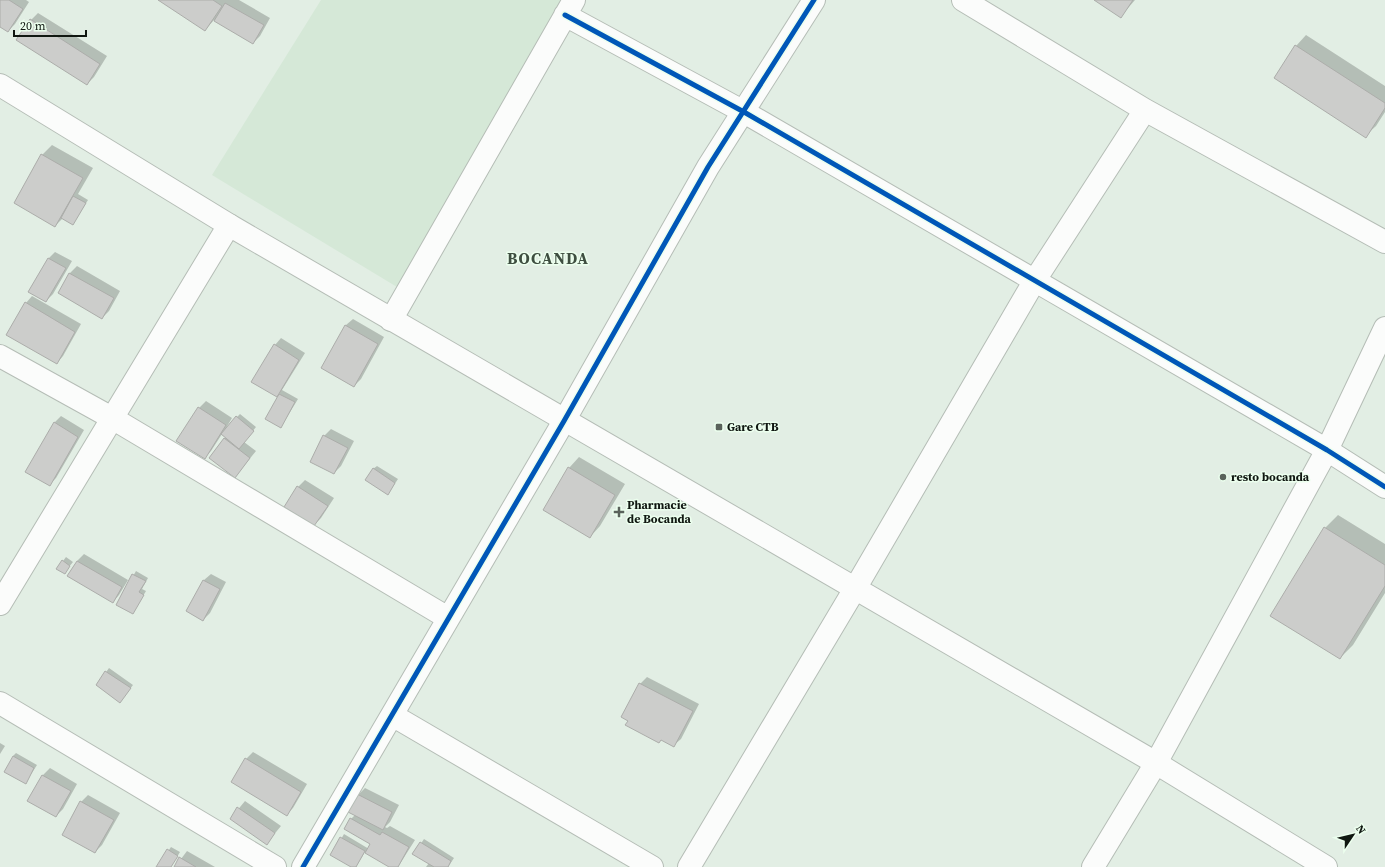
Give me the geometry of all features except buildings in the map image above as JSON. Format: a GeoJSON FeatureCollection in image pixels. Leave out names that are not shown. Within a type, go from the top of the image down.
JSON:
{"type":"FeatureCollection","features":[{"type":"Feature","properties":{"kind":"street"},"geometry":{"type":"LineString","coordinates":[[303,867],[564,421],[708,167],[814,0]]}},
{"type":"Feature","properties":{"kind":"street"},"geometry":{"type":"LineString","coordinates":[[963,0],[1145,110],[1385,242]]}},
{"type":"Feature","properties":{"kind":"street"},"geometry":{"type":"LineString","coordinates":[[391,320],[570,8],[744,112],[1326,450],[1385,487]]}},
{"type":"Feature","properties":{"kind":"street"},"geometry":{"type":"LineString","coordinates":[[0,85],[229,225],[564,421],[856,587],[1156,763],[1326,867]]}},
{"type":"Feature","properties":{"kind":"street"},"geometry":{"type":"LineString","coordinates":[[689,867],[856,587],[1035,280],[1145,110]]}},
{"type":"Feature","properties":{"kind":"street"},"geometry":{"type":"LineString","coordinates":[[0,604],[229,225]]}},
{"type":"Feature","properties":{"kind":"street"},"geometry":{"type":"LineString","coordinates":[[1092,867],[1156,763],[1326,450],[1385,328]]}},
{"type":"Feature","properties":{"kind":"street"},"geometry":{"type":"LineString","coordinates":[[0,356],[112,418],[448,618]]}},
{"type":"Feature","properties":{"kind":"street"},"geometry":{"type":"LineString","coordinates":[[0,703],[276,867]]}},
{"type":"Feature","properties":{"kind":"street"},"geometry":{"type":"LineString","coordinates":[[392,715],[652,867]]}},
{"type":"Feature","properties":{"kind":"shaded area"},"geometry":{"type":"Polygon","coordinates":[[[321,0],[561,0],[397,287],[212,175],[321,0]]]}},
{"type":"Feature","properties":{"kind":"cycle path"},"geometry":{"type":"LineString","coordinates":[[303,867],[564,421],[708,167],[814,0]]}},
{"type":"Feature","properties":{"kind":"cycle path"},"geometry":{"type":"LineString","coordinates":[[565,15],[744,112],[1327,450],[1385,487]]}},
{"type":"Feature","properties":{"kind":"place","name":"Gare CTB"},"geometry":{"type":"Point","coordinates":[719,427]}},
{"type":"Feature","properties":{"kind":"place","name":"resto bocanda"},"geometry":{"type":"Point","coordinates":[1223,477]}},
{"type":"Feature","properties":{"kind":"place","name":"Pharmacie de Bocanda"},"geometry":{"type":"Point","coordinates":[619,512]}},
{"type":"Feature","properties":{"kind":"district","name":"BOCANDA"},"geometry":{"type":"Point","coordinates":[548,258]}}]}
